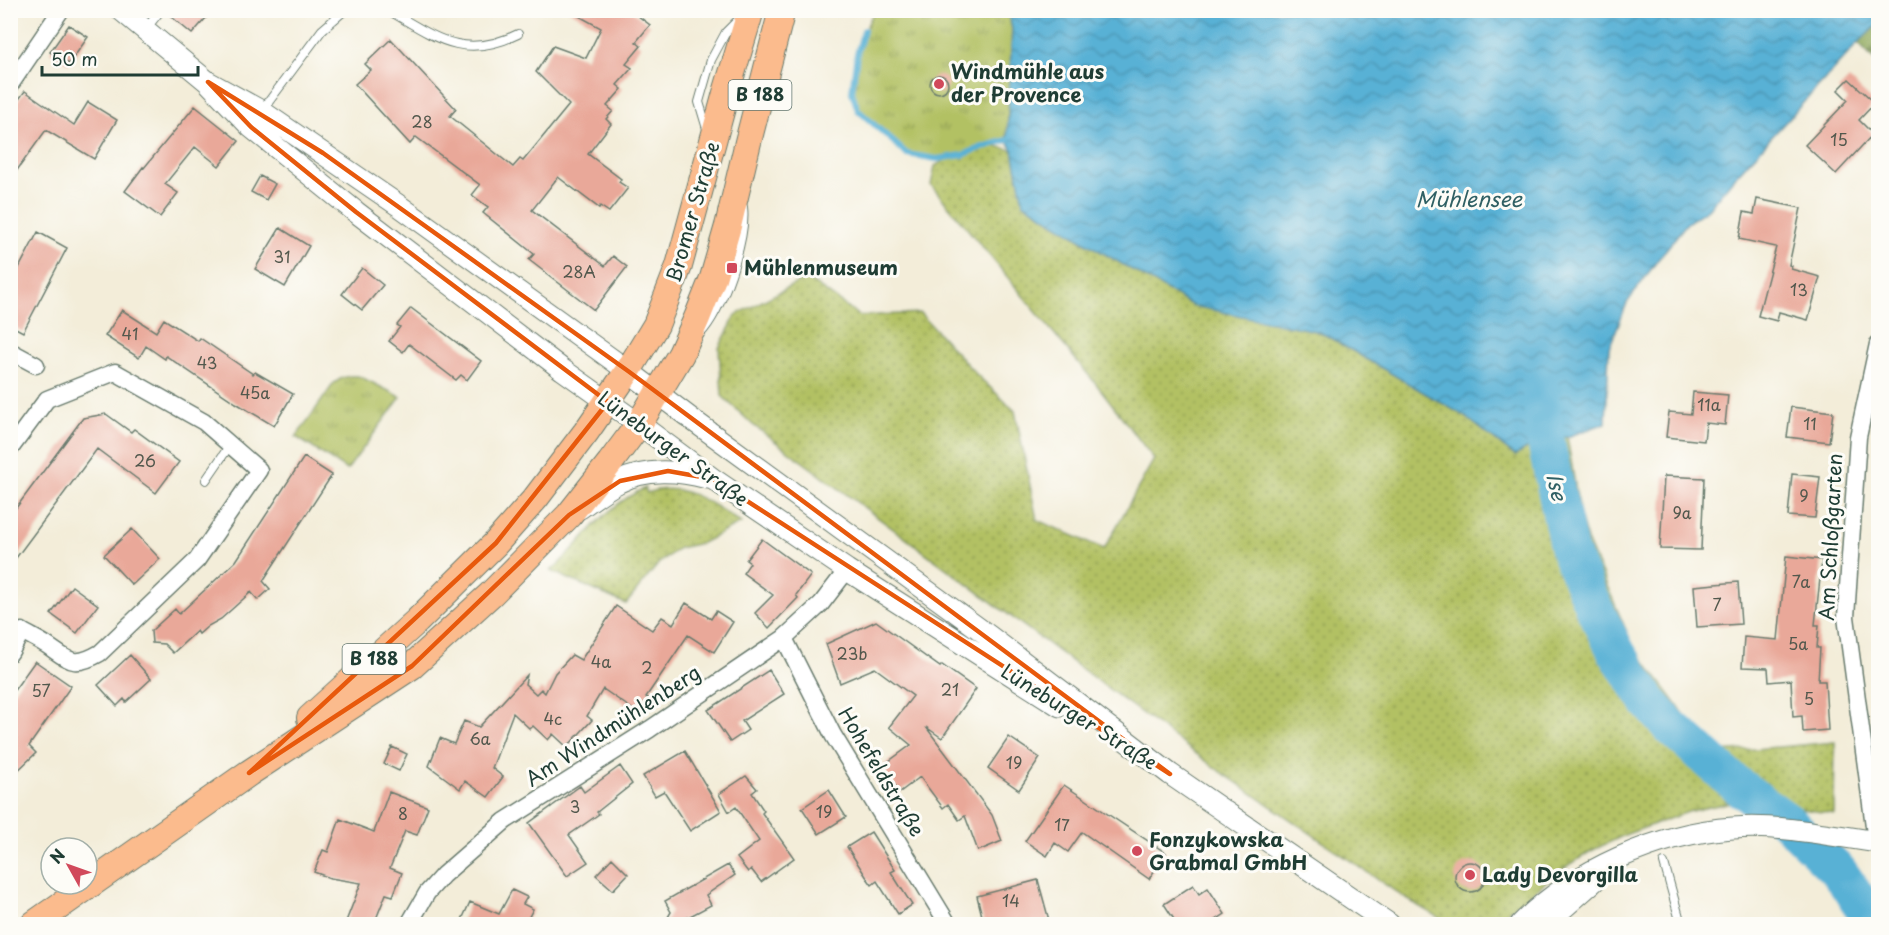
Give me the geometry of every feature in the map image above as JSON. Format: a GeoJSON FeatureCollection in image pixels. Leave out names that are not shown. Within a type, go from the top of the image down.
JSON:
{"type":"FeatureCollection","features":[{"type":"Feature","properties":{"kind":"main road","name":"Bromer Straße"},"geometry":{"type":"LineString","coordinates":[[608,402],[656,325],[679,266],[750,10]]}},
{"type":"Feature","properties":{"kind":"main road","name":"Bromer Straße"},"geometry":{"type":"LineString","coordinates":[[658,394],[681,354],[713,278],[782,10]]}},
{"type":"Feature","properties":{"kind":"main road","name":"B 188"},"geometry":{"type":"LineString","coordinates":[[34,924],[249,773],[411,666],[491,594],[569,515],[610,464],[658,394]]}},
{"type":"Feature","properties":{"kind":"main road","name":"B 188"},"geometry":{"type":"LineString","coordinates":[[249,773],[417,621],[496,543],[534,499],[608,402]]}},
{"type":"Feature","properties":{"kind":"street"},"geometry":{"type":"LineString","coordinates":[[10,85],[62,10]]}},
{"type":"Feature","properties":{"kind":"street","name":"Lüneburger Straße"},"geometry":{"type":"LineString","coordinates":[[121,10],[144,31],[256,119],[356,212],[571,376],[713,479],[847,570],[1170,774],[1389,924]]}},
{"type":"Feature","properties":{"kind":"street","name":"Lüneburger Straße"},"geometry":{"type":"LineString","coordinates":[[256,119],[398,205],[989,636],[1170,774]]}},
{"type":"Feature","properties":{"kind":"street","name":"Am Schloßgarten"},"geometry":{"type":"LineString","coordinates":[[1877,842],[1863,756],[1846,617],[1858,437],[1878,344]]}},
{"type":"Feature","properties":{"kind":"street"},"geometry":{"type":"LineString","coordinates":[[10,351],[36,365]]}},
{"type":"Feature","properties":{"kind":"street"},"geometry":{"type":"LineString","coordinates":[[10,449],[47,399],[115,372],[204,422],[259,470],[197,560],[100,653],[86,661],[69,661],[45,644],[16,631],[10,653]]}},
{"type":"Feature","properties":{"kind":"street"},"geometry":{"type":"LineString","coordinates":[[569,515],[620,481],[645,473],[668,471],[690,473],[713,479]]}},
{"type":"Feature","properties":{"kind":"street","name":"Am Windmühlenberg"},"geometry":{"type":"LineString","coordinates":[[409,924],[427,893],[443,874],[505,821],[650,729],[784,638],[821,604],[847,570]]}},
{"type":"Feature","properties":{"kind":"street","name":"Hohefeldstraße"},"geometry":{"type":"LineString","coordinates":[[784,638],[833,735],[948,924]]}},
{"type":"Feature","properties":{"kind":"street"},"geometry":{"type":"LineString","coordinates":[[1521,924],[1565,887],[1624,856],[1651,845],[1698,832],[1734,828],[1768,828],[1877,842]]}},
{"type":"Feature","properties":{"kind":"street"},"geometry":{"type":"LineString","coordinates":[[1548,924],[1571,900],[1624,856]]}},
{"type":"Feature","properties":{"kind":"lane"},"geometry":{"type":"LineString","coordinates":[[144,31],[161,10]]}},
{"type":"Feature","properties":{"kind":"lane"},"geometry":{"type":"LineString","coordinates":[[256,119],[322,30],[345,10]]}},
{"type":"Feature","properties":{"kind":"lane"},"geometry":{"type":"LineString","coordinates":[[388,10],[445,42],[473,46],[500,43],[518,34]]}},
{"type":"Feature","properties":{"kind":"lane"},"geometry":{"type":"LineString","coordinates":[[206,480],[230,445]]}},
{"type":"Feature","properties":{"kind":"lane"},"geometry":{"type":"LineString","coordinates":[[1664,863],[1681,924]]}},
{"type":"Feature","properties":{"kind":"highlighted area"},"geometry":{"type":"Polygon","coordinates":[[[208,82],[323,153],[628,371],[1170,774],[713,479],[668,471],[620,481],[569,515],[412,666],[249,773],[496,543],[608,402],[356,212],[251,127],[208,82]]]}},
{"type":"Feature","properties":{"kind":"green space"},"geometry":{"type":"Polygon","coordinates":[[[874,11],[1008,11],[1012,29],[1007,140],[963,156],[944,159],[927,158],[914,156],[903,150],[866,120],[857,108],[852,84],[859,45],[874,11]]]}},
{"type":"Feature","properties":{"kind":"green space"},"geometry":{"type":"Polygon","coordinates":[[[1878,24],[1878,64],[1858,43],[1878,24]]]}},
{"type":"Feature","properties":{"kind":"green space"},"geometry":{"type":"Polygon","coordinates":[[[982,143],[1013,150],[1023,203],[1193,305],[1320,332],[1466,417],[1515,456],[1545,438],[1567,437],[1580,515],[1587,540],[1633,646],[1687,718],[1721,752],[1835,742],[1834,814],[1770,804],[1732,802],[1691,811],[1627,834],[1591,851],[1557,873],[1499,919],[1487,924],[1446,922],[1405,898],[1218,770],[753,425],[722,396],[719,348],[736,315],[806,278],[860,316],[920,313],[976,374],[1015,411],[1037,520],[1104,549],[1154,459],[1101,390],[931,185],[935,166],[968,146],[982,143]]]}},
{"type":"Feature","properties":{"kind":"green space"},"geometry":{"type":"Polygon","coordinates":[[[350,376],[363,378],[401,397],[347,470],[296,437],[334,383],[350,376]]]}},
{"type":"Feature","properties":{"kind":"green space"},"geometry":{"type":"Polygon","coordinates":[[[645,488],[647,493],[673,490],[697,496],[741,523],[702,543],[679,548],[659,563],[626,604],[551,571],[617,505],[645,488]]]}},
{"type":"Feature","properties":{"kind":"water","name":"Mühlensee"},"geometry":{"type":"Polygon","coordinates":[[[1878,10],[1878,24],[1733,179],[1708,209],[1687,223],[1627,303],[1609,348],[1606,423],[1567,437],[1545,438],[1515,456],[1466,417],[1320,332],[1193,306],[1023,203],[1013,150],[1007,140],[1012,29],[1008,11],[1878,10]]]}},
{"type":"Feature","properties":{"kind":"building"},"geometry":{"type":"Polygon","coordinates":[[[167,10],[213,10],[192,34],[167,13],[167,10]]]}},
{"type":"Feature","properties":{"kind":"building"},"geometry":{"type":"Polygon","coordinates":[[[568,10],[630,10],[650,25],[636,42],[641,46],[626,64],[632,68],[617,85],[622,89],[607,106],[613,111],[606,119],[611,124],[588,154],[621,179],[619,182],[628,188],[609,212],[600,206],[599,208],[558,177],[532,210],[605,266],[613,256],[627,267],[594,310],[529,260],[534,254],[483,213],[488,207],[472,195],[480,185],[416,137],[410,144],[355,84],[371,70],[365,64],[391,39],[456,109],[450,116],[513,167],[520,159],[523,161],[569,105],[536,72],[553,46],[586,58],[601,28],[568,10]]]}},
{"type":"Feature","properties":{"kind":"building"},"geometry":{"type":"Polygon","coordinates":[[[69,25],[88,37],[69,64],[50,52],[69,25]]]}},
{"type":"Feature","properties":{"kind":"building"},"geometry":{"type":"Polygon","coordinates":[[[935,75],[943,75],[948,80],[946,91],[935,93],[930,88],[930,80],[935,75]]]}},
{"type":"Feature","properties":{"kind":"building"},"geometry":{"type":"Polygon","coordinates":[[[1849,79],[1875,103],[1859,120],[1873,134],[1836,174],[1805,145],[1848,100],[1838,90],[1849,79]]]}},
{"type":"Feature","properties":{"kind":"building"},"geometry":{"type":"Polygon","coordinates":[[[25,91],[74,125],[88,102],[117,120],[94,159],[46,130],[10,180],[10,111],[25,91]]]}},
{"type":"Feature","properties":{"kind":"building"},"geometry":{"type":"Polygon","coordinates":[[[195,106],[239,141],[219,166],[195,147],[165,184],[178,193],[160,217],[125,191],[195,106]]]}},
{"type":"Feature","properties":{"kind":"building"},"geometry":{"type":"Polygon","coordinates":[[[260,176],[275,184],[266,200],[251,192],[260,176]]]}},
{"type":"Feature","properties":{"kind":"building"},"geometry":{"type":"Polygon","coordinates":[[[1757,199],[1801,208],[1789,265],[1792,266],[1791,269],[1820,277],[1808,320],[1779,312],[1777,321],[1758,316],[1776,247],[1739,239],[1744,212],[1754,214],[1757,199]]]}},
{"type":"Feature","properties":{"kind":"building"},"geometry":{"type":"Polygon","coordinates":[[[280,228],[309,246],[285,287],[255,269],[280,228]]]}},
{"type":"Feature","properties":{"kind":"building"},"geometry":{"type":"Polygon","coordinates":[[[38,232],[67,248],[23,332],[10,325],[10,285],[38,232]]]}},
{"type":"Feature","properties":{"kind":"building"},"geometry":{"type":"Polygon","coordinates":[[[362,268],[383,285],[362,310],[342,294],[362,268]]]}},
{"type":"Feature","properties":{"kind":"building"},"geometry":{"type":"Polygon","coordinates":[[[411,308],[481,361],[467,380],[461,375],[456,380],[409,344],[403,352],[389,341],[400,327],[397,325],[411,308]]]}},
{"type":"Feature","properties":{"kind":"building"},"geometry":{"type":"Polygon","coordinates":[[[122,310],[156,332],[164,319],[198,341],[200,338],[253,374],[255,372],[293,394],[274,426],[166,356],[165,359],[146,346],[139,358],[105,336],[122,310]]]}},
{"type":"Feature","properties":{"kind":"building"},"geometry":{"type":"Polygon","coordinates":[[[1693,392],[1728,395],[1725,425],[1706,423],[1704,441],[1666,437],[1669,412],[1691,414],[1693,392]]]}},
{"type":"Feature","properties":{"kind":"building"},"geometry":{"type":"Polygon","coordinates":[[[1791,407],[1833,412],[1829,442],[1787,437],[1791,407]]]}},
{"type":"Feature","properties":{"kind":"building"},"geometry":{"type":"Polygon","coordinates":[[[106,414],[131,432],[134,429],[179,462],[156,493],[97,449],[10,566],[10,516],[83,418],[106,414]]]}},
{"type":"Feature","properties":{"kind":"building"},"geometry":{"type":"Polygon","coordinates":[[[304,457],[332,475],[263,581],[270,589],[258,600],[251,592],[221,619],[199,634],[197,631],[173,653],[164,644],[152,643],[151,631],[175,609],[179,614],[236,561],[304,457]]]}},
{"type":"Feature","properties":{"kind":"building"},"geometry":{"type":"Polygon","coordinates":[[[1792,474],[1820,477],[1815,518],[1788,516],[1792,474]]]}},
{"type":"Feature","properties":{"kind":"building"},"geometry":{"type":"Polygon","coordinates":[[[1664,476],[1704,478],[1701,550],[1660,549],[1664,476]]]}},
{"type":"Feature","properties":{"kind":"building"},"geometry":{"type":"Polygon","coordinates":[[[132,529],[160,559],[132,585],[104,555],[132,529]]]}},
{"type":"Feature","properties":{"kind":"building"},"geometry":{"type":"Polygon","coordinates":[[[762,539],[811,575],[796,595],[798,598],[769,628],[755,613],[773,595],[743,573],[750,563],[746,560],[762,539]]]}},
{"type":"Feature","properties":{"kind":"building"},"geometry":{"type":"Polygon","coordinates":[[[1786,556],[1822,560],[1815,625],[1819,625],[1818,681],[1825,681],[1828,730],[1803,732],[1802,716],[1793,717],[1791,680],[1769,682],[1768,668],[1742,667],[1744,637],[1778,640],[1786,556]]]}},
{"type":"Feature","properties":{"kind":"building"},"geometry":{"type":"Polygon","coordinates":[[[1738,582],[1741,624],[1697,627],[1694,586],[1738,582]]]}},
{"type":"Feature","properties":{"kind":"building"},"geometry":{"type":"Polygon","coordinates":[[[72,586],[98,605],[77,633],[51,614],[72,586]]]}},
{"type":"Feature","properties":{"kind":"building"},"geometry":{"type":"Polygon","coordinates":[[[686,603],[711,619],[716,611],[733,622],[714,652],[688,635],[646,697],[648,698],[638,713],[603,689],[587,716],[592,720],[567,747],[553,734],[548,740],[533,726],[530,729],[513,713],[492,768],[503,777],[488,797],[465,781],[460,789],[429,766],[440,738],[454,744],[464,721],[479,727],[527,675],[525,684],[536,694],[541,689],[545,693],[555,673],[572,655],[581,660],[616,606],[652,630],[662,617],[673,624],[686,603]]]}},
{"type":"Feature","properties":{"kind":"building"},"geometry":{"type":"Polygon","coordinates":[[[876,621],[940,667],[942,665],[976,689],[942,738],[926,727],[992,815],[1002,841],[978,851],[965,816],[959,820],[948,804],[943,808],[920,777],[900,792],[881,767],[911,745],[889,727],[913,696],[875,668],[840,683],[826,644],[876,621]]]}},
{"type":"Feature","properties":{"kind":"building"},"geometry":{"type":"Polygon","coordinates":[[[130,655],[151,679],[126,702],[124,699],[117,706],[98,685],[130,655]]]}},
{"type":"Feature","properties":{"kind":"building"},"geometry":{"type":"Polygon","coordinates":[[[35,661],[71,686],[29,746],[36,753],[10,778],[10,696],[35,661]]]}},
{"type":"Feature","properties":{"kind":"building"},"geometry":{"type":"Polygon","coordinates":[[[769,670],[784,694],[742,721],[748,730],[730,742],[708,710],[769,670]]]}},
{"type":"Feature","properties":{"kind":"building"},"geometry":{"type":"Polygon","coordinates":[[[1009,737],[1040,758],[1019,790],[988,768],[1009,737]]]}},
{"type":"Feature","properties":{"kind":"building"},"geometry":{"type":"Polygon","coordinates":[[[392,747],[407,754],[399,771],[384,764],[392,747]]]}},
{"type":"Feature","properties":{"kind":"building"},"geometry":{"type":"Polygon","coordinates":[[[685,751],[721,811],[690,831],[664,791],[655,796],[643,776],[685,751]]]}},
{"type":"Feature","properties":{"kind":"building"},"geometry":{"type":"Polygon","coordinates":[[[620,766],[632,784],[597,812],[599,814],[569,835],[588,862],[567,876],[529,823],[580,786],[584,792],[620,766]]]}},
{"type":"Feature","properties":{"kind":"building"},"geometry":{"type":"Polygon","coordinates":[[[746,776],[757,789],[752,793],[764,811],[762,813],[794,858],[761,882],[751,869],[748,872],[737,858],[759,841],[736,807],[729,812],[719,794],[746,776]]]}},
{"type":"Feature","properties":{"kind":"building"},"geometry":{"type":"Polygon","coordinates":[[[1064,785],[1166,853],[1149,879],[1082,832],[1068,852],[1055,843],[1047,856],[1025,841],[1064,785]]]}},
{"type":"Feature","properties":{"kind":"building"},"geometry":{"type":"Polygon","coordinates":[[[829,790],[846,817],[819,834],[802,808],[829,790]]]}},
{"type":"Feature","properties":{"kind":"building"},"geometry":{"type":"Polygon","coordinates":[[[389,792],[428,807],[417,835],[405,831],[390,868],[402,873],[393,896],[386,894],[374,924],[345,924],[361,883],[330,878],[314,872],[323,850],[328,852],[340,819],[374,832],[389,792]]]}},
{"type":"Feature","properties":{"kind":"building"},"geometry":{"type":"Polygon","coordinates":[[[871,832],[895,870],[891,872],[912,905],[898,914],[877,881],[872,885],[847,847],[871,832]]]}},
{"type":"Feature","properties":{"kind":"building"},"geometry":{"type":"Polygon","coordinates":[[[612,858],[628,874],[613,890],[596,875],[612,858]]]}},
{"type":"Feature","properties":{"kind":"building","name":"Lady Devorgilla"},"geometry":{"type":"Polygon","coordinates":[[[1470,862],[1481,866],[1485,877],[1481,888],[1470,892],[1459,888],[1455,877],[1459,866],[1470,862]]]}},
{"type":"Feature","properties":{"kind":"building"},"geometry":{"type":"Polygon","coordinates":[[[728,865],[735,875],[706,895],[711,905],[675,924],[664,924],[671,912],[665,901],[728,865]]]}},
{"type":"Feature","properties":{"kind":"building"},"geometry":{"type":"Polygon","coordinates":[[[1038,880],[1050,924],[984,924],[977,896],[1038,880]]]}},
{"type":"Feature","properties":{"kind":"building"},"geometry":{"type":"Polygon","coordinates":[[[1193,885],[1199,894],[1208,888],[1225,914],[1210,924],[1177,924],[1164,904],[1193,885]]]}},
{"type":"Feature","properties":{"kind":"building"},"geometry":{"type":"Polygon","coordinates":[[[512,890],[527,897],[523,904],[533,909],[525,924],[460,924],[470,902],[499,914],[512,890]]]}},
{"type":"Feature","properties":{"kind":"waterway"},"geometry":{"type":"LineString","coordinates":[[864,30],[857,54],[852,92],[858,110],[907,154],[937,159],[963,155],[1007,140]]}},
{"type":"Feature","properties":{"kind":"waterway","name":"Ise"},"geometry":{"type":"LineString","coordinates":[[1540,387],[1545,438],[1569,550],[1593,606],[1617,653],[1648,701],[1671,727],[1737,785],[1788,822],[1839,872],[1875,924]]}},
{"type":"Feature","properties":{"kind":"place","name":"Windmühle aus der Provence"},"geometry":{"type":"Point","coordinates":[939,84]}},
{"type":"Feature","properties":{"kind":"place","name":"Mühlenmuseum"},"geometry":{"type":"Point","coordinates":[732,268]}},
{"type":"Feature","properties":{"kind":"place","name":"Fonzykowska Grabmal GmbH"},"geometry":{"type":"Point","coordinates":[1137,851]}},
{"type":"Feature","properties":{"kind":"place","name":"Lady Devorgilla"},"geometry":{"type":"Point","coordinates":[1470,875]}}]}
